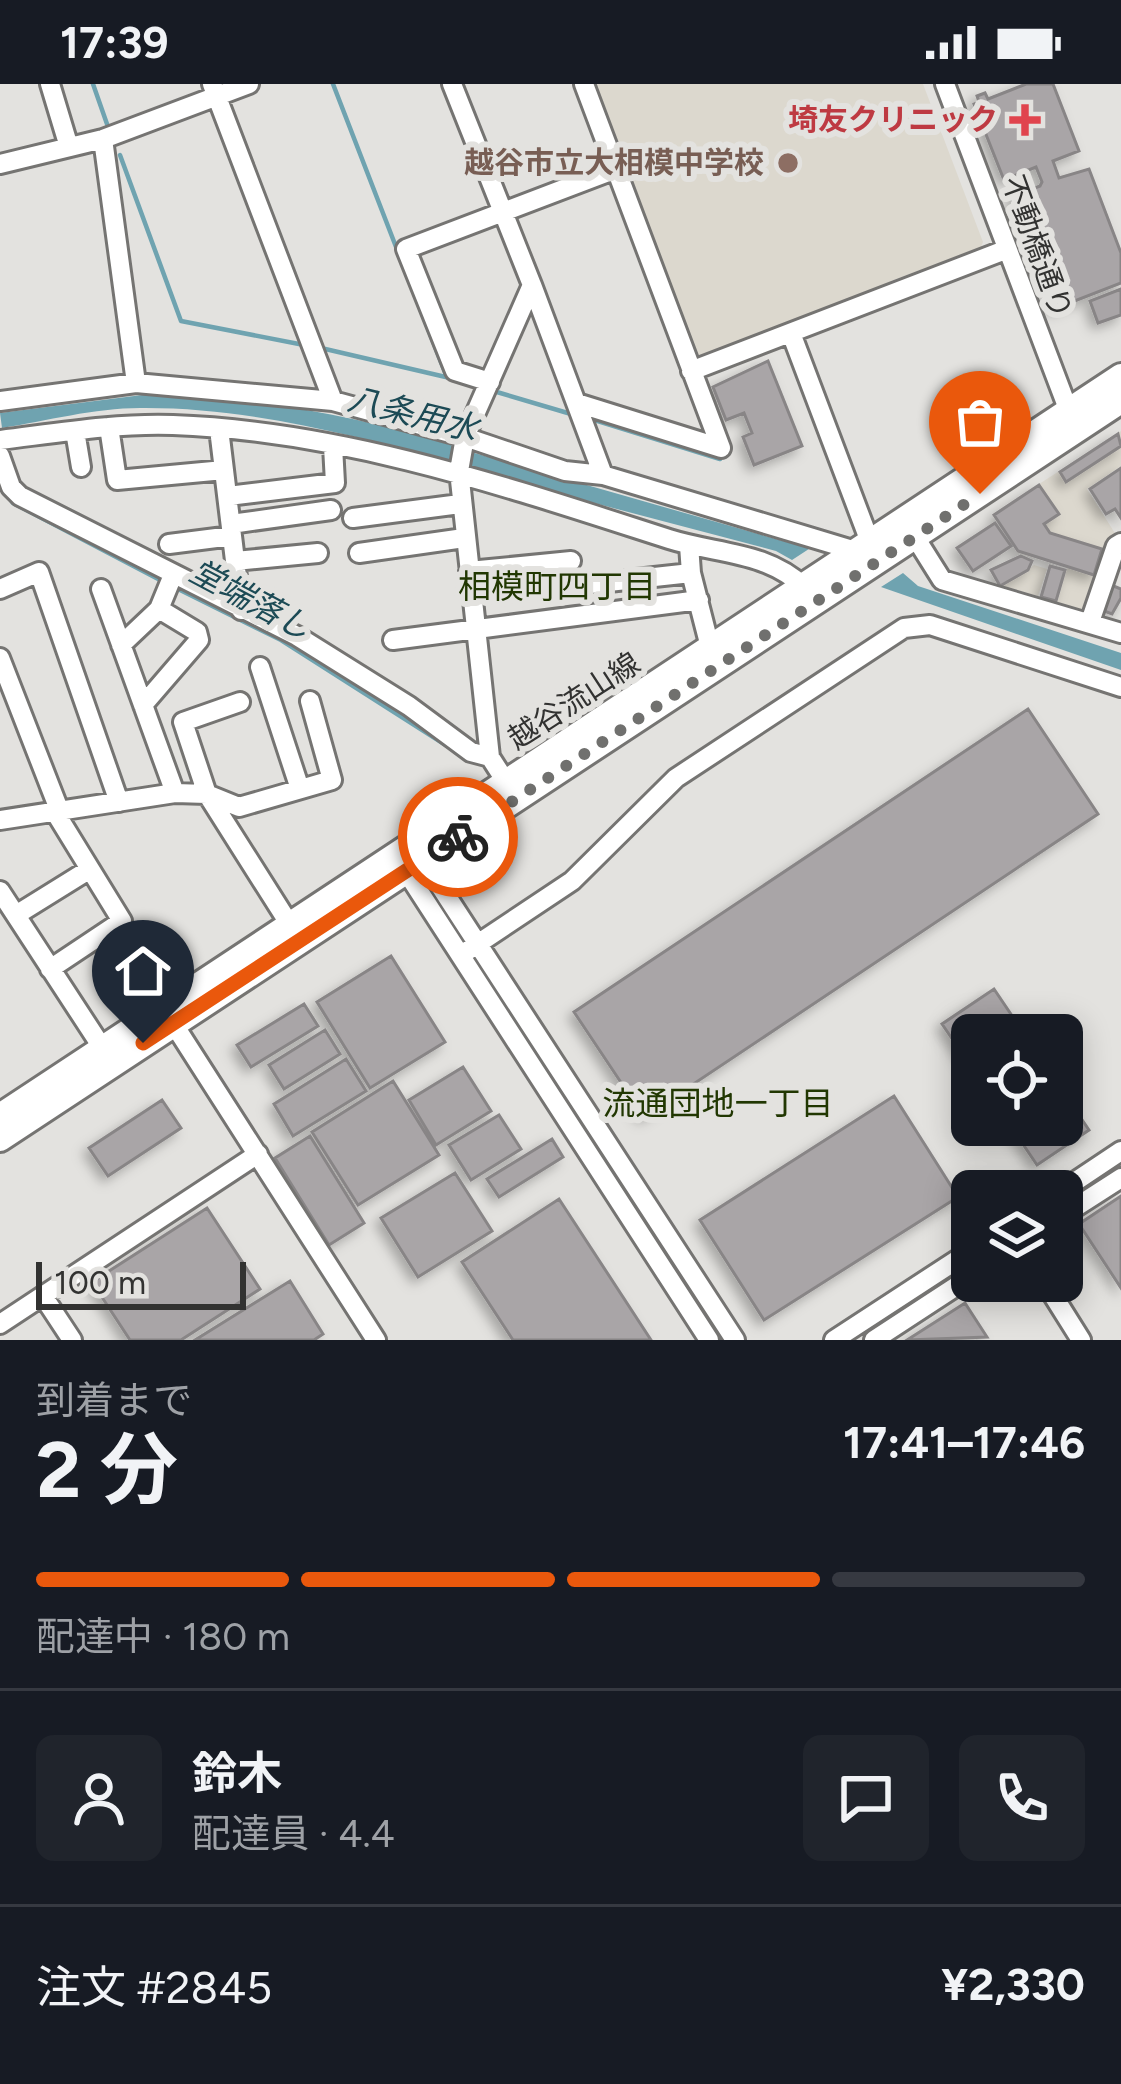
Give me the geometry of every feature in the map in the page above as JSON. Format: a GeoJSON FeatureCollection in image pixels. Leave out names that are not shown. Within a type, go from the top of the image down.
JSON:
{"type":"FeatureCollection","features":[{"type":"Feature","properties":{"kind":"main road","name":"越谷流山線"},"geometry":{"type":"LineString","coordinates":[[0,1139],[290,925],[409,857],[915,537],[1072,421],[1121,376]]}},
{"type":"Feature","properties":{"kind":"main road","name":"越谷流山線"},"geometry":{"type":"LineString","coordinates":[[0,1116],[173,1023],[409,857],[506,782],[863,546],[1072,421],[1121,401]]}},
{"type":"Feature","properties":{"kind":"street"},"geometry":{"type":"LineString","coordinates":[[50,84],[69,147]]}},
{"type":"Feature","properties":{"kind":"street"},"geometry":{"type":"LineString","coordinates":[[0,164],[103,139],[214,90],[249,84]]}},
{"type":"Feature","properties":{"kind":"street"},"geometry":{"type":"LineString","coordinates":[[452,84],[603,475]]}},
{"type":"Feature","properties":{"kind":"street"},"geometry":{"type":"LineString","coordinates":[[577,404],[721,448],[584,84]]}},
{"type":"Feature","properties":{"kind":"street","name":"不動橋通り"},"geometry":{"type":"LineString","coordinates":[[945,84],[1072,421]]}},
{"type":"Feature","properties":{"kind":"street"},"geometry":{"type":"LineString","coordinates":[[214,90],[333,401]]}},
{"type":"Feature","properties":{"kind":"street"},"geometry":{"type":"LineString","coordinates":[[103,139],[136,383]]}},
{"type":"Feature","properties":{"kind":"street"},"geometry":{"type":"LineString","coordinates":[[490,382],[455,371],[406,249],[616,170]]}},
{"type":"Feature","properties":{"kind":"street"},"geometry":{"type":"LineString","coordinates":[[692,371],[1005,250]]}},
{"type":"Feature","properties":{"kind":"street"},"geometry":{"type":"LineString","coordinates":[[506,782],[490,757],[460,505],[462,454],[532,285]]}},
{"type":"Feature","properties":{"kind":"street"},"geometry":{"type":"LineString","coordinates":[[790,333],[863,546]]}},
{"type":"Feature","properties":{"kind":"street"},"geometry":{"type":"LineString","coordinates":[[0,401],[136,383],[333,401],[689,545],[784,568],[804,587]]}},
{"type":"Feature","properties":{"kind":"street"},"geometry":{"type":"LineString","coordinates":[[0,440],[171,425],[333,446],[462,454],[603,475],[863,546]]}},
{"type":"Feature","properties":{"kind":"street"},"geometry":{"type":"LineString","coordinates":[[109,427],[117,480],[224,470]]}},
{"type":"Feature","properties":{"kind":"street"},"geometry":{"type":"LineString","coordinates":[[219,429],[242,610]]}},
{"type":"Feature","properties":{"kind":"street"},"geometry":{"type":"LineString","coordinates":[[75,431],[81,467]]}},
{"type":"Feature","properties":{"kind":"street"},"geometry":{"type":"LineString","coordinates":[[227,496],[335,483],[333,446]]}},
{"type":"Feature","properties":{"kind":"street"},"geometry":{"type":"LineString","coordinates":[[0,456],[11,487],[20,496],[167,588],[242,610],[296,636],[470,752],[490,757]]}},
{"type":"Feature","properties":{"kind":"street"},"geometry":{"type":"LineString","coordinates":[[353,518],[460,505]]}},
{"type":"Feature","properties":{"kind":"street"},"geometry":{"type":"LineString","coordinates":[[169,544],[331,510]]}},
{"type":"Feature","properties":{"kind":"street"},"geometry":{"type":"LineString","coordinates":[[915,537],[942,580],[1121,633]]}},
{"type":"Feature","properties":{"kind":"street"},"geometry":{"type":"LineString","coordinates":[[359,553],[464,538]]}},
{"type":"Feature","properties":{"kind":"street"},"geometry":{"type":"LineString","coordinates":[[1090,622],[1121,543]]}},
{"type":"Feature","properties":{"kind":"street"},"geometry":{"type":"LineString","coordinates":[[689,545],[710,646]]}},
{"type":"Feature","properties":{"kind":"street"},"geometry":{"type":"LineString","coordinates":[[236,561],[318,553]]}},
{"type":"Feature","properties":{"kind":"street"},"geometry":{"type":"LineString","coordinates":[[469,571],[571,561]]}},
{"type":"Feature","properties":{"kind":"street"},"geometry":{"type":"LineString","coordinates":[[0,589],[40,572],[119,802]]}},
{"type":"Feature","properties":{"kind":"street"},"geometry":{"type":"LineString","coordinates":[[590,584],[692,573]]}},
{"type":"Feature","properties":{"kind":"street"},"geometry":{"type":"LineString","coordinates":[[122,646],[167,588]]}},
{"type":"Feature","properties":{"kind":"street"},"geometry":{"type":"LineString","coordinates":[[143,705],[199,640],[167,588]]}},
{"type":"Feature","properties":{"kind":"street"},"geometry":{"type":"LineString","coordinates":[[101,589],[175,794]]}},
{"type":"Feature","properties":{"kind":"street"},"geometry":{"type":"LineString","coordinates":[[393,640],[699,600]]}},
{"type":"Feature","properties":{"kind":"street"},"geometry":{"type":"LineString","coordinates":[[470,950],[572,881],[676,778],[904,628],[930,625],[1121,687]]}},
{"type":"Feature","properties":{"kind":"street"},"geometry":{"type":"LineString","coordinates":[[0,658],[57,812],[122,921],[50,969]]}},
{"type":"Feature","properties":{"kind":"street"},"geometry":{"type":"LineString","coordinates":[[260,667],[300,789]]}},
{"type":"Feature","properties":{"kind":"street"},"geometry":{"type":"LineString","coordinates":[[0,820],[175,794],[207,794],[239,807],[332,780],[310,701]]}},
{"type":"Feature","properties":{"kind":"street"},"geometry":{"type":"LineString","coordinates":[[240,702],[183,722],[207,794],[290,925]]}},
{"type":"Feature","properties":{"kind":"street"},"geometry":{"type":"LineString","coordinates":[[409,857],[735,1340]]}},
{"type":"Feature","properties":{"kind":"street"},"geometry":{"type":"LineString","coordinates":[[16,915],[90,869]]}},
{"type":"Feature","properties":{"kind":"street"},"geometry":{"type":"LineString","coordinates":[[0,891],[108,1056]]}},
{"type":"Feature","properties":{"kind":"street"},"geometry":{"type":"LineString","coordinates":[[470,950],[709,1340]]}},
{"type":"Feature","properties":{"kind":"street"},"geometry":{"type":"LineString","coordinates":[[173,1023],[376,1340]]}},
{"type":"Feature","properties":{"kind":"street"},"geometry":{"type":"LineString","coordinates":[[1083,1176],[1121,1151]]}},
{"type":"Feature","properties":{"kind":"street"},"geometry":{"type":"LineString","coordinates":[[0,1324],[258,1154]]}},
{"type":"Feature","properties":{"kind":"street"},"geometry":{"type":"LineString","coordinates":[[1083,1202],[1121,1178]]}},
{"type":"Feature","properties":{"kind":"street"},"geometry":{"type":"LineString","coordinates":[[834,1340],[951,1264]]}},
{"type":"Feature","properties":{"kind":"street"},"geometry":{"type":"LineString","coordinates":[[874,1340],[951,1290]]}},
{"type":"Feature","properties":{"kind":"street"},"geometry":{"type":"LineString","coordinates":[[43,1296],[72,1340]]}},
{"type":"Feature","properties":{"kind":"street"},"geometry":{"type":"LineString","coordinates":[[1058,1302],[1082,1340]]}},
{"type":"Feature","properties":{"kind":"shaded area","name":"越谷市立大相模中学校"},"geometry":{"type":"Polygon","coordinates":[[[594,84],[923,84],[981,247],[891,281],[894,288],[705,359],[697,355],[594,84]]]}},
{"type":"Feature","properties":{"kind":"shaded area"},"geometry":{"type":"Polygon","coordinates":[[[1121,431],[1121,466],[1087,489],[1118,538],[1096,576],[1087,605],[1079,610],[1057,604],[1067,567],[1018,553],[993,514],[1121,431]]]}},
{"type":"Feature","properties":{"kind":"shaded area"},"geometry":{"type":"Polygon","coordinates":[[[1034,565],[1047,569],[1038,596],[1003,586],[1034,565]]]}},
{"type":"Feature","properties":{"kind":"water"},"geometry":{"type":"Polygon","coordinates":[[[150,394],[304,409],[454,446],[450,461],[296,424],[179,409],[106,410],[2,428],[0,413],[150,394]]]}},
{"type":"Feature","properties":{"kind":"water"},"geometry":{"type":"Polygon","coordinates":[[[471,452],[783,541],[815,545],[792,560],[776,551],[469,470],[471,452]]]}},
{"type":"Feature","properties":{"kind":"water"},"geometry":{"type":"Polygon","coordinates":[[[903,573],[918,586],[1121,653],[1121,670],[881,587],[903,573]]]}},
{"type":"Feature","properties":{"kind":"building"},"geometry":{"type":"Polygon","coordinates":[[[1026,84],[1053,84],[1079,151],[1053,161],[1059,178],[1089,169],[1121,253],[1121,283],[1054,309],[1011,197],[1042,182],[1036,167],[1004,180],[974,104],[979,102],[977,96],[985,93],[988,99],[1026,84]]]}},
{"type":"Feature","properties":{"kind":"building"},"geometry":{"type":"Polygon","coordinates":[[[1121,289],[1121,315],[1098,323],[1090,301],[1121,289]]]}},
{"type":"Feature","properties":{"kind":"building"},"geometry":{"type":"Polygon","coordinates":[[[768,361],[802,446],[754,465],[743,437],[752,433],[744,413],[726,420],[713,387],[768,361]]]}},
{"type":"Feature","properties":{"kind":"building"},"geometry":{"type":"Polygon","coordinates":[[[1118,434],[1121,446],[1066,482],[1060,472],[1118,434]]]}},
{"type":"Feature","properties":{"kind":"building"},"geometry":{"type":"Polygon","coordinates":[[[1121,468],[1121,518],[1115,509],[1106,514],[1090,489],[1121,468]]]}},
{"type":"Feature","properties":{"kind":"building"},"geometry":{"type":"Polygon","coordinates":[[[1039,485],[1059,514],[1044,524],[1050,533],[1102,549],[1094,575],[1018,551],[994,515],[1039,485]]]}},
{"type":"Feature","properties":{"kind":"building"},"geometry":{"type":"Polygon","coordinates":[[[995,523],[1011,546],[973,571],[957,548],[995,523]]]}},
{"type":"Feature","properties":{"kind":"building"},"geometry":{"type":"Polygon","coordinates":[[[1021,556],[1032,561],[1028,570],[1000,586],[991,570],[1021,556]]]}},
{"type":"Feature","properties":{"kind":"building"},"geometry":{"type":"Polygon","coordinates":[[[1050,566],[1065,570],[1056,601],[1041,597],[1050,566]]]}},
{"type":"Feature","properties":{"kind":"building"},"geometry":{"type":"Polygon","coordinates":[[[1111,585],[1121,589],[1112,614],[1104,611],[1111,585]]]}},
{"type":"Feature","properties":{"kind":"building"},"geometry":{"type":"Polygon","coordinates":[[[1028,709],[1098,814],[644,1117],[574,1012],[1028,709]]]}},
{"type":"Feature","properties":{"kind":"building"},"geometry":{"type":"Polygon","coordinates":[[[391,956],[445,1042],[370,1088],[317,1002],[391,956]]]}},
{"type":"Feature","properties":{"kind":"building"},"geometry":{"type":"Polygon","coordinates":[[[994,989],[1011,1014],[957,1014],[994,989]]]}},
{"type":"Feature","properties":{"kind":"building"},"geometry":{"type":"Polygon","coordinates":[[[304,1004],[318,1026],[251,1067],[237,1045],[304,1004]]]}},
{"type":"Feature","properties":{"kind":"building"},"geometry":{"type":"Polygon","coordinates":[[[325,1030],[340,1054],[284,1089],[269,1065],[325,1030]]]}},
{"type":"Feature","properties":{"kind":"building"},"geometry":{"type":"Polygon","coordinates":[[[346,1059],[366,1091],[293,1136],[274,1104],[346,1059]]]}},
{"type":"Feature","properties":{"kind":"building"},"geometry":{"type":"Polygon","coordinates":[[[463,1067],[491,1111],[436,1145],[409,1100],[463,1067]]]}},
{"type":"Feature","properties":{"kind":"building"},"geometry":{"type":"Polygon","coordinates":[[[393,1081],[439,1155],[358,1205],[312,1132],[393,1081]]]}},
{"type":"Feature","properties":{"kind":"building"},"geometry":{"type":"Polygon","coordinates":[[[894,1096],[951,1186],[951,1201],[764,1320],[700,1220],[894,1096]]]}},
{"type":"Feature","properties":{"kind":"building"},"geometry":{"type":"Polygon","coordinates":[[[162,1100],[181,1128],[108,1176],[89,1148],[162,1100]]]}},
{"type":"Feature","properties":{"kind":"building"},"geometry":{"type":"Polygon","coordinates":[[[499,1115],[521,1149],[471,1180],[449,1145],[499,1115]]]}},
{"type":"Feature","properties":{"kind":"building"},"geometry":{"type":"Polygon","coordinates":[[[310,1136],[364,1223],[329,1245],[275,1158],[310,1136]]]}},
{"type":"Feature","properties":{"kind":"building"},"geometry":{"type":"Polygon","coordinates":[[[552,1139],[563,1157],[499,1197],[487,1179],[552,1139]]]}},
{"type":"Feature","properties":{"kind":"building"},"geometry":{"type":"Polygon","coordinates":[[[1024,1146],[1065,1146],[1037,1165],[1024,1146]]]}},
{"type":"Feature","properties":{"kind":"building"},"geometry":{"type":"Polygon","coordinates":[[[455,1173],[492,1231],[418,1277],[381,1218],[455,1173]]]}},
{"type":"Feature","properties":{"kind":"building"},"geometry":{"type":"Polygon","coordinates":[[[1121,1196],[1121,1288],[1083,1230],[1083,1221],[1121,1196]]]}},
{"type":"Feature","properties":{"kind":"building"},"geometry":{"type":"Polygon","coordinates":[[[559,1199],[651,1340],[513,1340],[462,1262],[559,1199]]]}},
{"type":"Feature","properties":{"kind":"building"},"geometry":{"type":"Polygon","coordinates":[[[207,1208],[260,1289],[181,1340],[130,1340],[92,1282],[207,1208]]]}},
{"type":"Feature","properties":{"kind":"building"},"geometry":{"type":"Polygon","coordinates":[[[290,1281],[323,1334],[314,1340],[195,1340],[290,1281]]]}},
{"type":"Feature","properties":{"kind":"building"},"geometry":{"type":"Polygon","coordinates":[[[965,1303],[987,1337],[907,1340],[965,1303]]]}},
{"type":"Feature","properties":{"kind":"waterway"},"geometry":{"type":"LineString","coordinates":[[93,84],[107,124]]}},
{"type":"Feature","properties":{"kind":"waterway"},"geometry":{"type":"LineString","coordinates":[[333,84],[398,252]]}},
{"type":"Feature","properties":{"kind":"waterway"},"geometry":{"type":"LineString","coordinates":[[120,155],[181,321],[304,345]]}},
{"type":"Feature","properties":{"kind":"waterway"},"geometry":{"type":"LineString","coordinates":[[411,285],[446,375]]}},
{"type":"Feature","properties":{"kind":"waterway"},"geometry":{"type":"LineString","coordinates":[[321,348],[450,378]]}},
{"type":"Feature","properties":{"kind":"waterway"},"geometry":{"type":"LineString","coordinates":[[490,390],[571,414]]}},
{"type":"Feature","properties":{"kind":"waterway"},"geometry":{"type":"LineString","coordinates":[[588,418],[720,459]]}},
{"type":"Feature","properties":{"kind":"waterway","name":"堂端落し"},"geometry":{"type":"LineString","coordinates":[[0,483],[13,503],[162,581]]}},
{"type":"Feature","properties":{"kind":"waterway","name":"堂端落し"},"geometry":{"type":"LineString","coordinates":[[172,586],[281,640],[452,749]]}},
{"type":"Feature","properties":{"kind":"way so far"},"geometry":{"type":"LineString","coordinates":[[458,837],[980,494]]}},
{"type":"Feature","properties":{"kind":"place","name":"埼友クリニック"},"geometry":{"type":"Point","coordinates":[1025,120]}},
{"type":"Feature","properties":{"kind":"place","name":"越谷市立大相模中学校"},"geometry":{"type":"Point","coordinates":[788,163]}},
{"type":"Feature","properties":{"kind":"district","name":"相模町四丁目"},"geometry":{"type":"Point","coordinates":[557,586]}},
{"type":"Feature","properties":{"kind":"district","name":"流通団地一丁目"},"geometry":{"type":"Point","coordinates":[718,1103]}},
{"type":"Feature","properties":{"kind":"route"},"geometry":{"type":"LineString","coordinates":[[143,1043],[458,837]]}},
{"type":"Feature","properties":{"kind":"water label","name":"八条用水"},"geometry":{"type":"Point","coordinates":[413,413]}}]}
